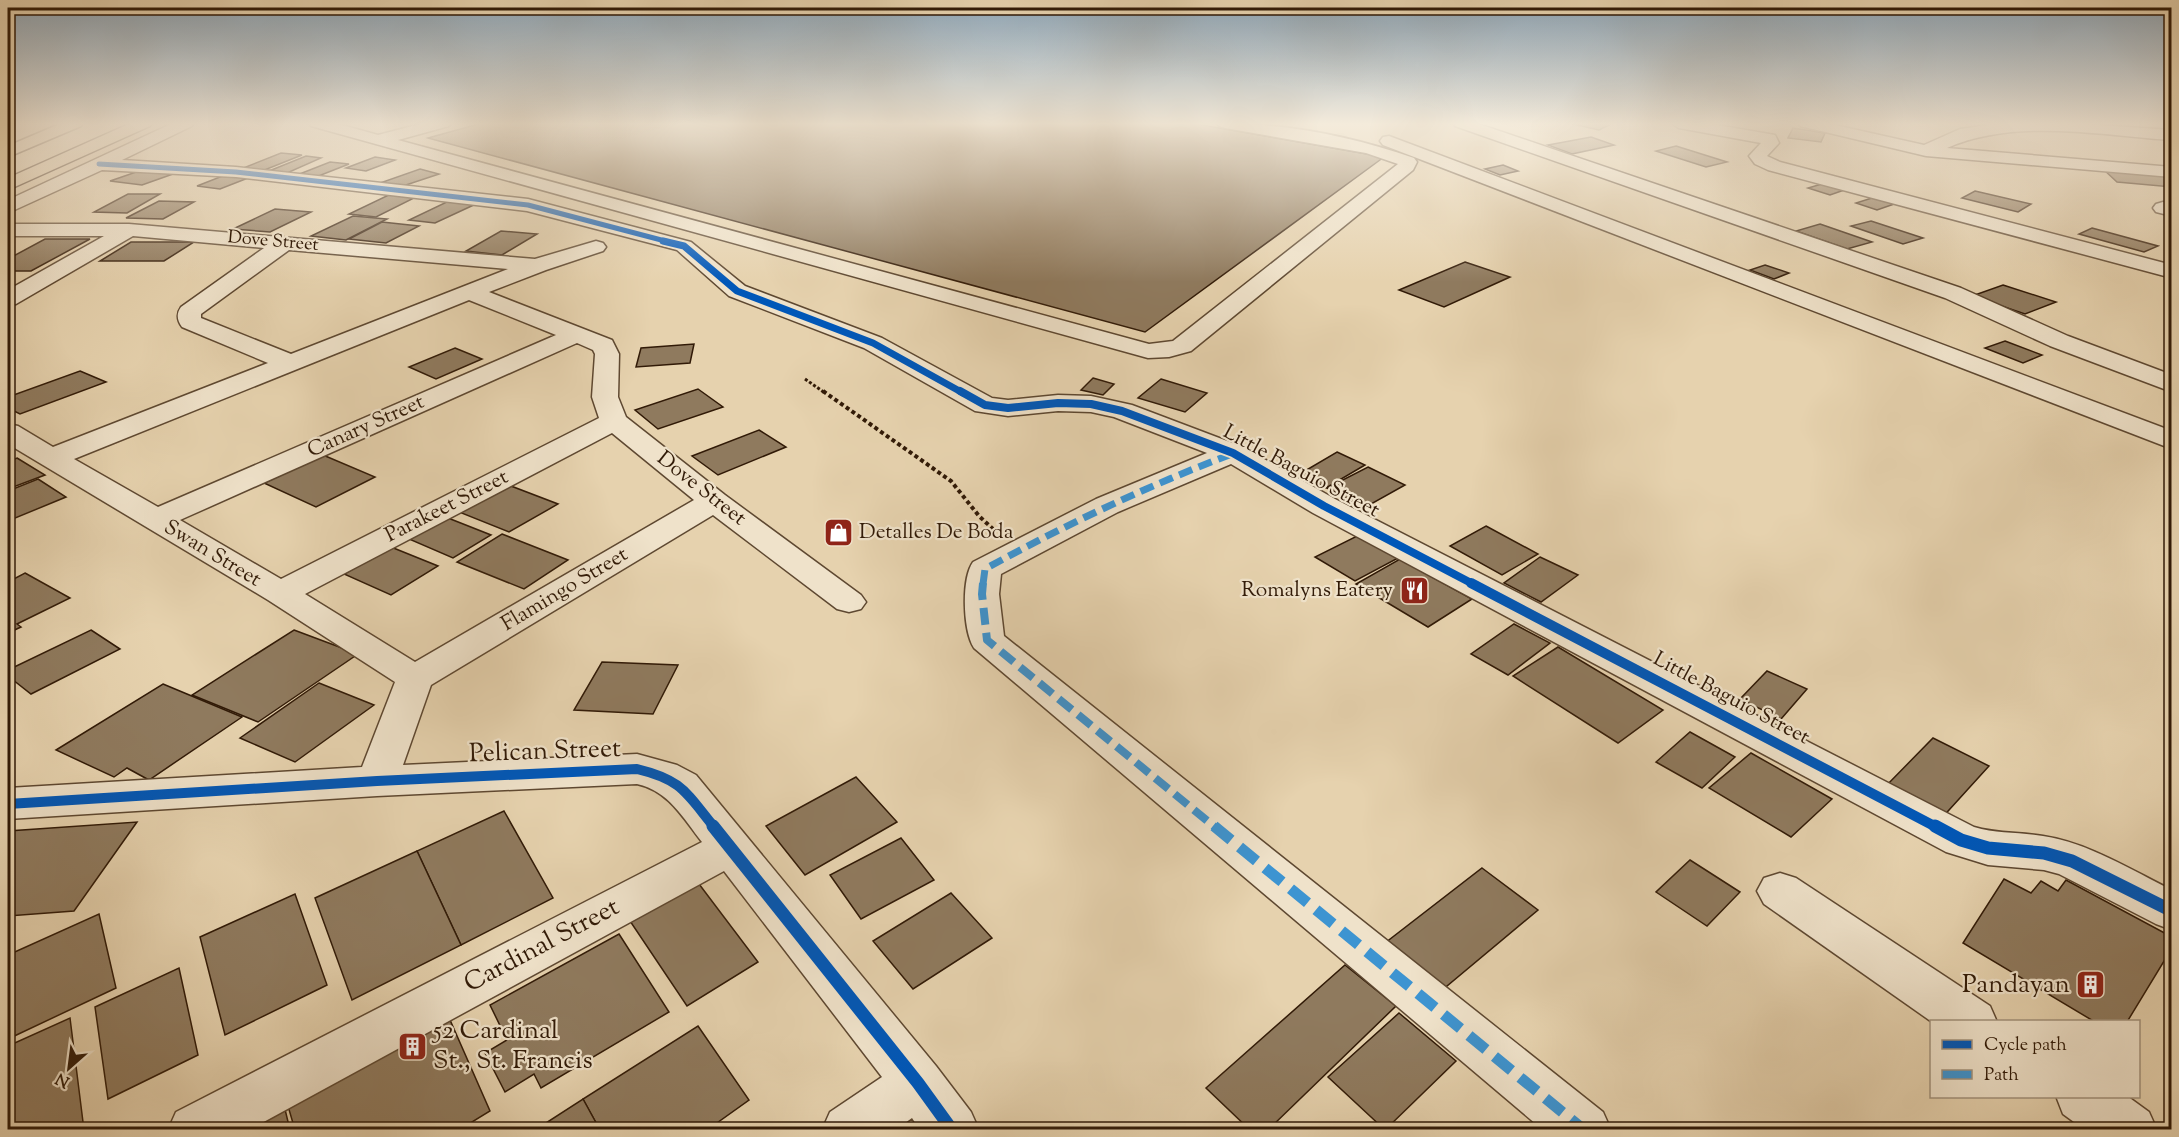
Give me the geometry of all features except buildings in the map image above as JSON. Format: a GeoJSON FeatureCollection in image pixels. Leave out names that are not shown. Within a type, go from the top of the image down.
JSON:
{"type":"FeatureCollection","features":[{"type":"Feature","properties":{"kind":"highway"},"geometry":{"type":"LineString","coordinates":[[8,185],[28,176]]}},
{"type":"Feature","properties":{"kind":"street"},"geometry":{"type":"LineString","coordinates":[[8,207],[73,176]]}},
{"type":"Feature","properties":{"kind":"street","name":"Little Baguio Street"},"geometry":{"type":"LineString","coordinates":[[275,176],[539,208],[684,246],[737,291],[873,343],[985,405],[1008,408],[1058,403],[1091,404],[1122,411],[1233,453],[1324,506],[1961,840],[1988,848],[2044,853],[2072,861],[2153,900]]}},
{"type":"Feature","properties":{"kind":"street"},"geometry":{"type":"LineString","coordinates":[[510,176],[1148,351],[1169,350],[1182,346],[1394,176]]}},
{"type":"Feature","properties":{"kind":"street"},"geometry":{"type":"LineString","coordinates":[[1480,176],[2172,441]]}},
{"type":"Feature","properties":{"kind":"street"},"geometry":{"type":"LineString","coordinates":[[1615,176],[1953,293],[2059,341],[2172,384]]}},
{"type":"Feature","properties":{"kind":"street"},"geometry":{"type":"LineString","coordinates":[[1812,176],[2172,272]]}},
{"type":"Feature","properties":{"kind":"street","name":"Dove Street"},"geometry":{"type":"LineString","coordinates":[[8,230],[129,230],[538,265]]}},
{"type":"Feature","properties":{"kind":"street"},"geometry":{"type":"LineString","coordinates":[[8,299],[129,230]]}},
{"type":"Feature","properties":{"kind":"street"},"geometry":{"type":"LineString","coordinates":[[285,243],[189,312],[190,322],[291,363]]}},
{"type":"Feature","properties":{"kind":"street"},"geometry":{"type":"LineString","coordinates":[[50,458],[538,265],[596,248]]}},
{"type":"Feature","properties":{"kind":"street"},"geometry":{"type":"LineString","coordinates":[[471,293],[603,345],[607,354],[605,397],[614,421]]}},
{"type":"Feature","properties":{"kind":"street","name":"Canary Street"},"geometry":{"type":"LineString","coordinates":[[155,520],[578,334]]}},
{"type":"Feature","properties":{"kind":"street","name":"Dove Street"},"geometry":{"type":"LineString","coordinates":[[614,421],[714,501],[849,602]]}},
{"type":"Feature","properties":{"kind":"street","name":"Parakeet Street"},"geometry":{"type":"LineString","coordinates":[[280,593],[614,421]]}},
{"type":"Feature","properties":{"kind":"street","name":"Swan Street"},"geometry":{"type":"LineString","coordinates":[[8,432],[280,593],[416,678]]}},
{"type":"Feature","properties":{"kind":"street"},"geometry":{"type":"LineString","coordinates":[[1233,453],[1143,488],[985,569],[982,594],[987,640],[1584,1130]]}},
{"type":"Feature","properties":{"kind":"street","name":"Flamingo Street"},"geometry":{"type":"LineString","coordinates":[[416,678],[714,501]]}},
{"type":"Feature","properties":{"kind":"street"},"geometry":{"type":"LineString","coordinates":[[377,781],[416,678]]}},
{"type":"Feature","properties":{"kind":"street","name":"Pelican Street"},"geometry":{"type":"LineString","coordinates":[[8,804],[377,781],[637,770],[663,776],[681,786],[918,1083],[952,1130]]}},
{"type":"Feature","properties":{"kind":"street","name":"Cardinal Street"},"geometry":{"type":"LineString","coordinates":[[195,1130],[730,847]]}},
{"type":"Feature","properties":{"kind":"street"},"geometry":{"type":"LineString","coordinates":[[1780,891],[1969,1020]]}},
{"type":"Feature","properties":{"kind":"street"},"geometry":{"type":"LineString","coordinates":[[849,1130],[918,1083]]}},
{"type":"Feature","properties":{"kind":"street"},"geometry":{"type":"LineString","coordinates":[[2085,1098],[2130,1130]]}},
{"type":"Feature","properties":{"kind":"path"},"geometry":{"type":"LineString","coordinates":[[805,379],[951,481],[979,516],[1019,550]]}},
{"type":"Feature","properties":{"kind":"marked path"},"geometry":{"type":"LineString","coordinates":[[1232,454],[1106,507],[985,569],[982,594],[987,640],[1584,1130]]}},
{"type":"Feature","properties":{"kind":"cycle path"},"geometry":{"type":"LineString","coordinates":[[272,176],[528,205],[684,246],[737,291],[873,343],[985,405],[1008,408],[1058,403],[1091,404],[1122,411],[1233,453],[1324,506],[1961,840],[1988,848],[2044,853],[2072,861],[2172,911]]}},
{"type":"Feature","properties":{"kind":"cycle path"},"geometry":{"type":"LineString","coordinates":[[8,804],[377,781],[637,769],[663,775],[681,786],[918,1083],[952,1130]]}},
{"type":"Feature","properties":{"kind":"place","name":"Detalles De Boda"},"geometry":{"type":"Point","coordinates":[838,533]}},
{"type":"Feature","properties":{"kind":"place","name":"Romalyns Eatery"},"geometry":{"type":"Point","coordinates":[1414,591]}},
{"type":"Feature","properties":{"kind":"place","name":"Pandayan"},"geometry":{"type":"Point","coordinates":[2091,985]}},
{"type":"Feature","properties":{"kind":"place","name":"52 Cardinal St., St. Francis"},"geometry":{"type":"Point","coordinates":[412,1046]}}]}
